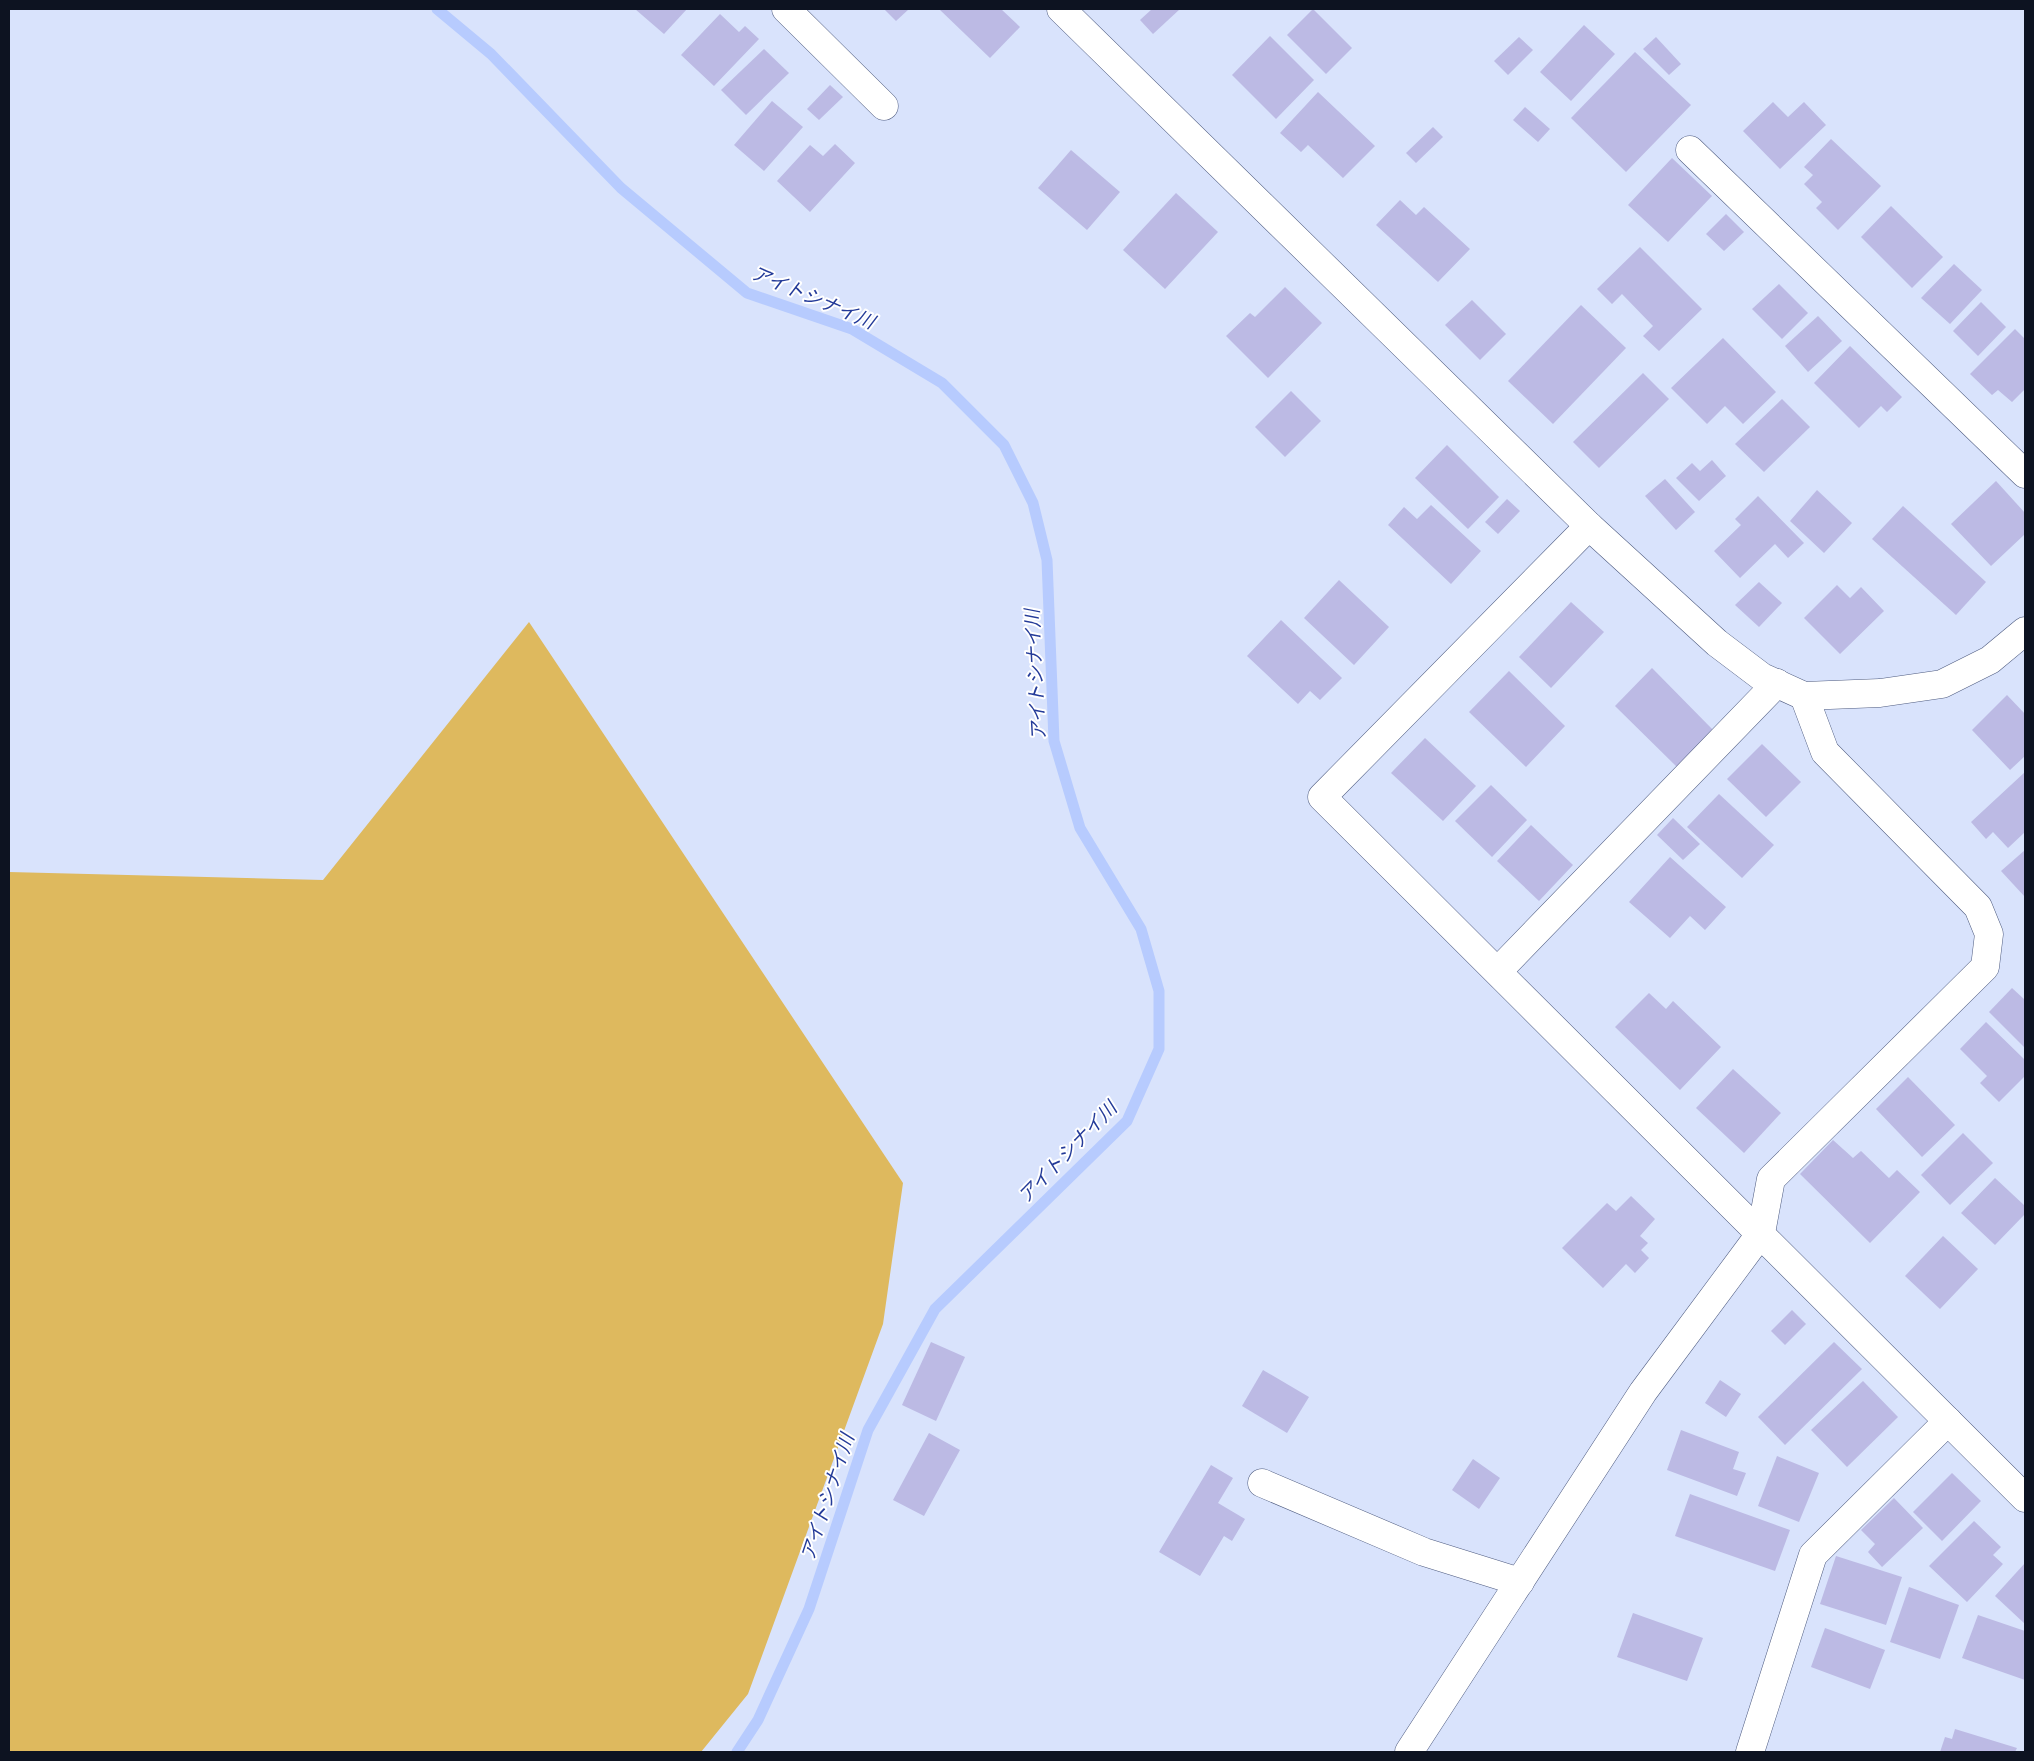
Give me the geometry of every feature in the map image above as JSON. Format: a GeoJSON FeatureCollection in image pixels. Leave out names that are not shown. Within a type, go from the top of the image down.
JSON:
{"type":"FeatureCollection","features":[{"type":"Feature","properties":{"kind":"street"},"geometry":{"type":"LineString","coordinates":[[786,9],[884,106]]}},
{"type":"Feature","properties":{"kind":"street"},"geometry":{"type":"LineString","coordinates":[[1061,9],[1589,526],[1717,643],[1762,677],[1804,696],[1880,693],[1942,684],[1990,660],[2025,632]]}},
{"type":"Feature","properties":{"kind":"street"},"geometry":{"type":"LineString","coordinates":[[1690,150],[2025,474]]}},
{"type":"Feature","properties":{"kind":"street"},"geometry":{"type":"LineString","coordinates":[[1589,526],[1322,797],[2025,1498]]}},
{"type":"Feature","properties":{"kind":"street"},"geometry":{"type":"LineString","coordinates":[[1498,971],[1777,683]]}},
{"type":"Feature","properties":{"kind":"street"},"geometry":{"type":"LineString","coordinates":[[1409,1752],[1643,1392],[1761,1233],[1771,1179],[1985,967],[1989,934],[1978,907],[1825,752],[1804,696]]}},
{"type":"Feature","properties":{"kind":"street"},"geometry":{"type":"LineString","coordinates":[[1750,1752],[1813,1555],[1948,1421]]}},
{"type":"Feature","properties":{"kind":"street"},"geometry":{"type":"LineString","coordinates":[[1262,1484],[1424,1552],[1520,1582]]}},
{"type":"Feature","properties":{"kind":"shaded area"},"geometry":{"type":"Polygon","coordinates":[[[529,622],[903,1183],[883,1324],[748,1694],[701,1752],[9,1752],[9,872],[323,880],[529,622]]]}},
{"type":"Feature","properties":{"kind":"building"},"geometry":{"type":"Polygon","coordinates":[[[635,9],[687,9],[664,34],[635,9]]]}},
{"type":"Feature","properties":{"kind":"building"},"geometry":{"type":"Polygon","coordinates":[[[884,9],[909,9],[896,21],[884,9]]]}},
{"type":"Feature","properties":{"kind":"building"},"geometry":{"type":"Polygon","coordinates":[[[939,9],[1001,9],[1020,27],[990,58],[939,9]]]}},
{"type":"Feature","properties":{"kind":"building"},"geometry":{"type":"Polygon","coordinates":[[[1152,9],[1180,9],[1153,34],[1140,20],[1152,9]]]}},
{"type":"Feature","properties":{"kind":"building"},"geometry":{"type":"Polygon","coordinates":[[[1313,9],[1352,48],[1326,74],[1287,35],[1313,9]]]}},
{"type":"Feature","properties":{"kind":"building"},"geometry":{"type":"Polygon","coordinates":[[[720,14],[739,32],[745,26],[759,39],[714,86],[681,55],[720,14]]]}},
{"type":"Feature","properties":{"kind":"building"},"geometry":{"type":"Polygon","coordinates":[[[1584,25],[1615,54],[1571,101],[1540,72],[1584,25]]]}},
{"type":"Feature","properties":{"kind":"building"},"geometry":{"type":"Polygon","coordinates":[[[1270,36],[1314,80],[1276,119],[1232,75],[1270,36]]]}},
{"type":"Feature","properties":{"kind":"building"},"geometry":{"type":"Polygon","coordinates":[[[1519,37],[1533,50],[1508,75],[1494,61],[1519,37]]]}},
{"type":"Feature","properties":{"kind":"building"},"geometry":{"type":"Polygon","coordinates":[[[1656,37],[1681,64],[1669,75],[1643,49],[1656,37]]]}},
{"type":"Feature","properties":{"kind":"building"},"geometry":{"type":"Polygon","coordinates":[[[764,49],[789,73],[746,115],[721,90],[764,49]]]}},
{"type":"Feature","properties":{"kind":"building"},"geometry":{"type":"Polygon","coordinates":[[[1635,52],[1691,105],[1626,172],[1571,118],[1635,52]]]}},
{"type":"Feature","properties":{"kind":"building"},"geometry":{"type":"Polygon","coordinates":[[[830,85],[843,97],[819,120],[807,109],[830,85]]]}},
{"type":"Feature","properties":{"kind":"building"},"geometry":{"type":"Polygon","coordinates":[[[1318,92],[1375,146],[1343,178],[1308,145],[1301,152],[1280,133],[1318,92]]]}},
{"type":"Feature","properties":{"kind":"building"},"geometry":{"type":"Polygon","coordinates":[[[772,101],[803,127],[764,171],[734,145],[772,101]]]}},
{"type":"Feature","properties":{"kind":"building"},"geometry":{"type":"Polygon","coordinates":[[[1773,102],[1788,117],[1804,102],[1826,125],[1780,169],[1743,131],[1773,102]]]}},
{"type":"Feature","properties":{"kind":"building"},"geometry":{"type":"Polygon","coordinates":[[[1525,107],[1550,129],[1538,142],[1513,120],[1525,107]]]}},
{"type":"Feature","properties":{"kind":"building"},"geometry":{"type":"Polygon","coordinates":[[[1433,127],[1443,137],[1416,163],[1406,153],[1433,127]]]}},
{"type":"Feature","properties":{"kind":"building"},"geometry":{"type":"Polygon","coordinates":[[[1831,139],[1881,186],[1838,230],[1816,208],[1822,202],[1804,184],[1813,175],[1804,167],[1831,139]]]}},
{"type":"Feature","properties":{"kind":"building"},"geometry":{"type":"Polygon","coordinates":[[[835,144],[855,163],[810,212],[777,181],[810,145],[823,156],[835,144]]]}},
{"type":"Feature","properties":{"kind":"building"},"geometry":{"type":"Polygon","coordinates":[[[1071,150],[1120,192],[1087,230],[1038,188],[1071,150]]]}},
{"type":"Feature","properties":{"kind":"building"},"geometry":{"type":"Polygon","coordinates":[[[1672,158],[1712,196],[1668,242],[1628,205],[1672,158]]]}},
{"type":"Feature","properties":{"kind":"building"},"geometry":{"type":"Polygon","coordinates":[[[1176,193],[1218,232],[1165,289],[1123,250],[1176,193]]]}},
{"type":"Feature","properties":{"kind":"building"},"geometry":{"type":"Polygon","coordinates":[[[1400,200],[1416,215],[1424,207],[1470,249],[1438,282],[1376,225],[1400,200]]]}},
{"type":"Feature","properties":{"kind":"building"},"geometry":{"type":"Polygon","coordinates":[[[1891,206],[1943,257],[1912,288],[1861,237],[1891,206]]]}},
{"type":"Feature","properties":{"kind":"building"},"geometry":{"type":"Polygon","coordinates":[[[1726,214],[1744,232],[1724,251],[1706,234],[1726,214]]]}},
{"type":"Feature","properties":{"kind":"building"},"geometry":{"type":"Polygon","coordinates":[[[1640,247],[1702,309],[1659,351],[1643,336],[1653,326],[1622,294],[1612,304],[1597,289],[1640,247]]]}},
{"type":"Feature","properties":{"kind":"building"},"geometry":{"type":"Polygon","coordinates":[[[1954,264],[1982,290],[1950,324],[1921,298],[1954,264]]]}},
{"type":"Feature","properties":{"kind":"building"},"geometry":{"type":"Polygon","coordinates":[[[1779,284],[1808,313],[1782,339],[1752,309],[1779,284]]]}},
{"type":"Feature","properties":{"kind":"building"},"geometry":{"type":"Polygon","coordinates":[[[1285,287],[1322,323],[1268,378],[1226,336],[1250,313],[1255,317],[1285,287]]]}},
{"type":"Feature","properties":{"kind":"building"},"geometry":{"type":"Polygon","coordinates":[[[1472,300],[1506,334],[1480,360],[1445,325],[1472,300]]]}},
{"type":"Feature","properties":{"kind":"building"},"geometry":{"type":"Polygon","coordinates":[[[1981,302],[2006,327],[1978,356],[1953,331],[1981,302]]]}},
{"type":"Feature","properties":{"kind":"building"},"geometry":{"type":"Polygon","coordinates":[[[1581,305],[1626,348],[1553,424],[1508,381],[1581,305]]]}},
{"type":"Feature","properties":{"kind":"building"},"geometry":{"type":"Polygon","coordinates":[[[1818,316],[1842,341],[1808,372],[1785,346],[1818,316]]]}},
{"type":"Feature","properties":{"kind":"building"},"geometry":{"type":"Polygon","coordinates":[[[2015,329],[2025,339],[2025,389],[2012,402],[1998,390],[1992,395],[1970,374],[2015,329]]]}},
{"type":"Feature","properties":{"kind":"building"},"geometry":{"type":"Polygon","coordinates":[[[1723,338],[1776,392],[1743,424],[1725,406],[1707,424],[1671,388],[1723,338]]]}},
{"type":"Feature","properties":{"kind":"building"},"geometry":{"type":"Polygon","coordinates":[[[1850,346],[1902,397],[1887,412],[1881,406],[1859,428],[1814,383],[1850,346]]]}},
{"type":"Feature","properties":{"kind":"building"},"geometry":{"type":"Polygon","coordinates":[[[1643,373],[1669,399],[1599,468],[1573,442],[1643,373]]]}},
{"type":"Feature","properties":{"kind":"building"},"geometry":{"type":"Polygon","coordinates":[[[1291,391],[1321,421],[1285,457],[1255,427],[1291,391]]]}},
{"type":"Feature","properties":{"kind":"building"},"geometry":{"type":"Polygon","coordinates":[[[1782,399],[1810,427],[1764,472],[1735,444],[1782,399]]]}},
{"type":"Feature","properties":{"kind":"building"},"geometry":{"type":"Polygon","coordinates":[[[1447,445],[1499,497],[1468,529],[1415,478],[1447,445]]]}},
{"type":"Feature","properties":{"kind":"building"},"geometry":{"type":"Polygon","coordinates":[[[1712,460],[1726,476],[1699,501],[1676,478],[1692,463],[1700,471],[1712,460]]]}},
{"type":"Feature","properties":{"kind":"building"},"geometry":{"type":"Polygon","coordinates":[[[1665,479],[1695,512],[1676,530],[1645,496],[1665,479]]]}},
{"type":"Feature","properties":{"kind":"building"},"geometry":{"type":"Polygon","coordinates":[[[1996,481],[2025,513],[2025,534],[1991,566],[1951,524],[1996,481]]]}},
{"type":"Feature","properties":{"kind":"building"},"geometry":{"type":"Polygon","coordinates":[[[1817,490],[1852,523],[1824,553],[1790,521],[1817,490]]]}},
{"type":"Feature","properties":{"kind":"building"},"geometry":{"type":"Polygon","coordinates":[[[1758,496],[1804,543],[1788,558],[1775,544],[1740,578],[1714,551],[1741,525],[1735,519],[1758,496]]]}},
{"type":"Feature","properties":{"kind":"building"},"geometry":{"type":"Polygon","coordinates":[[[1507,499],[1520,511],[1498,534],[1485,522],[1507,499]]]}},
{"type":"Feature","properties":{"kind":"building"},"geometry":{"type":"Polygon","coordinates":[[[1431,505],[1481,551],[1451,584],[1388,525],[1404,507],[1417,519],[1431,505]]]}},
{"type":"Feature","properties":{"kind":"building"},"geometry":{"type":"Polygon","coordinates":[[[1903,506],[1986,582],[1956,615],[1872,539],[1903,506]]]}},
{"type":"Feature","properties":{"kind":"building"},"geometry":{"type":"Polygon","coordinates":[[[1339,580],[1389,627],[1354,665],[1304,618],[1339,580]]]}},
{"type":"Feature","properties":{"kind":"building"},"geometry":{"type":"Polygon","coordinates":[[[1759,582],[1782,603],[1759,627],[1735,605],[1759,582]]]}},
{"type":"Feature","properties":{"kind":"building"},"geometry":{"type":"Polygon","coordinates":[[[1837,585],[1850,598],[1861,587],[1884,611],[1840,654],[1804,618],[1837,585]]]}},
{"type":"Feature","properties":{"kind":"building"},"geometry":{"type":"Polygon","coordinates":[[[1571,602],[1604,632],[1551,688],[1519,657],[1571,602]]]}},
{"type":"Feature","properties":{"kind":"building"},"geometry":{"type":"Polygon","coordinates":[[[1281,620],[1342,678],[1320,700],[1310,691],[1298,704],[1247,656],[1281,620]]]}},
{"type":"Feature","properties":{"kind":"building"},"geometry":{"type":"Polygon","coordinates":[[[1652,668],[1715,732],[1679,769],[1615,706],[1652,668]]]}},
{"type":"Feature","properties":{"kind":"building"},"geometry":{"type":"Polygon","coordinates":[[[1509,671],[1565,726],[1526,767],[1469,712],[1509,671]]]}},
{"type":"Feature","properties":{"kind":"building"},"geometry":{"type":"Polygon","coordinates":[[[2007,695],[2025,714],[2025,756],[2010,770],[1972,730],[2007,695]]]}},
{"type":"Feature","properties":{"kind":"building"},"geometry":{"type":"Polygon","coordinates":[[[1425,738],[1476,786],[1443,821],[1391,773],[1425,738]]]}},
{"type":"Feature","properties":{"kind":"building"},"geometry":{"type":"Polygon","coordinates":[[[1762,744],[1801,782],[1766,817],[1727,779],[1762,744]]]}},
{"type":"Feature","properties":{"kind":"building"},"geometry":{"type":"Polygon","coordinates":[[[2025,772],[2025,832],[2008,848],[1993,832],[1986,839],[1971,822],[2025,772]]]}},
{"type":"Feature","properties":{"kind":"building"},"geometry":{"type":"Polygon","coordinates":[[[1491,785],[1527,820],[1492,857],[1455,821],[1491,785]]]}},
{"type":"Feature","properties":{"kind":"building"},"geometry":{"type":"Polygon","coordinates":[[[1719,794],[1774,845],[1742,878],[1687,827],[1719,794]]]}},
{"type":"Feature","properties":{"kind":"building"},"geometry":{"type":"Polygon","coordinates":[[[1673,818],[1700,844],[1683,860],[1657,835],[1673,818]]]}},
{"type":"Feature","properties":{"kind":"building"},"geometry":{"type":"Polygon","coordinates":[[[1531,825],[1573,865],[1539,901],[1497,861],[1531,825]]]}},
{"type":"Feature","properties":{"kind":"building"},"geometry":{"type":"Polygon","coordinates":[[[2025,850],[2025,897],[2001,871],[2025,850]]]}},
{"type":"Feature","properties":{"kind":"building"},"geometry":{"type":"Polygon","coordinates":[[[1670,857],[1726,907],[1705,930],[1690,916],[1670,938],[1629,902],[1670,857]]]}},
{"type":"Feature","properties":{"kind":"building"},"geometry":{"type":"Polygon","coordinates":[[[2012,988],[2025,1000],[2025,1048],[1989,1012],[2012,988]]]}},
{"type":"Feature","properties":{"kind":"building"},"geometry":{"type":"Polygon","coordinates":[[[1649,993],[1666,1009],[1673,1001],[1721,1047],[1680,1090],[1615,1027],[1649,993]]]}},
{"type":"Feature","properties":{"kind":"building"},"geometry":{"type":"Polygon","coordinates":[[[1986,1022],[2025,1060],[2025,1076],[1999,1102],[1980,1083],[1987,1076],[1960,1049],[1986,1022]]]}},
{"type":"Feature","properties":{"kind":"building"},"geometry":{"type":"Polygon","coordinates":[[[1733,1069],[1781,1113],[1744,1153],[1696,1108],[1733,1069]]]}},
{"type":"Feature","properties":{"kind":"building"},"geometry":{"type":"Polygon","coordinates":[[[1908,1077],[1955,1125],[1922,1157],[1876,1109],[1908,1077]]]}},
{"type":"Feature","properties":{"kind":"building"},"geometry":{"type":"Polygon","coordinates":[[[1963,1133],[1993,1163],[1950,1205],[1921,1175],[1963,1133]]]}},
{"type":"Feature","properties":{"kind":"building"},"geometry":{"type":"Polygon","coordinates":[[[1833,1140],[1853,1158],[1861,1151],[1889,1178],[1897,1170],[1920,1192],[1870,1243],[1800,1174],[1833,1140]]]}},
{"type":"Feature","properties":{"kind":"building"},"geometry":{"type":"Polygon","coordinates":[[[1995,1178],[2025,1206],[2025,1214],[1995,1245],[1961,1213],[1995,1178]]]}},
{"type":"Feature","properties":{"kind":"building"},"geometry":{"type":"Polygon","coordinates":[[[1631,1196],[1655,1219],[1640,1236],[1648,1243],[1641,1250],[1649,1258],[1635,1273],[1626,1264],[1603,1288],[1562,1248],[1607,1203],[1616,1211],[1631,1196]]]}},
{"type":"Feature","properties":{"kind":"building"},"geometry":{"type":"Polygon","coordinates":[[[1943,1236],[1978,1269],[1940,1309],[1905,1276],[1943,1236]]]}},
{"type":"Feature","properties":{"kind":"building"},"geometry":{"type":"Polygon","coordinates":[[[1792,1310],[1806,1324],[1785,1345],[1771,1331],[1792,1310]]]}},
{"type":"Feature","properties":{"kind":"building"},"geometry":{"type":"Polygon","coordinates":[[[931,1342],[965,1357],[936,1421],[902,1405],[931,1342]]]}},
{"type":"Feature","properties":{"kind":"building"},"geometry":{"type":"Polygon","coordinates":[[[1834,1342],[1862,1369],[1785,1445],[1758,1417],[1834,1342]]]}},
{"type":"Feature","properties":{"kind":"building"},"geometry":{"type":"Polygon","coordinates":[[[1263,1370],[1309,1397],[1287,1433],[1242,1406],[1263,1370]]]}},
{"type":"Feature","properties":{"kind":"building"},"geometry":{"type":"Polygon","coordinates":[[[1720,1380],[1741,1394],[1726,1417],[1705,1403],[1720,1380]]]}},
{"type":"Feature","properties":{"kind":"building"},"geometry":{"type":"Polygon","coordinates":[[[1863,1381],[1898,1417],[1847,1467],[1811,1430],[1863,1381]]]}},
{"type":"Feature","properties":{"kind":"building"},"geometry":{"type":"Polygon","coordinates":[[[1681,1430],[1739,1452],[1733,1469],[1746,1473],[1737,1496],[1667,1470],[1681,1430]]]}},
{"type":"Feature","properties":{"kind":"building"},"geometry":{"type":"Polygon","coordinates":[[[929,1433],[960,1450],[924,1516],[893,1500],[929,1433]]]}},
{"type":"Feature","properties":{"kind":"building"},"geometry":{"type":"Polygon","coordinates":[[[1777,1456],[1819,1473],[1799,1522],[1758,1506],[1777,1456]]]}},
{"type":"Feature","properties":{"kind":"building"},"geometry":{"type":"Polygon","coordinates":[[[1473,1459],[1500,1478],[1479,1509],[1452,1490],[1473,1459]]]}},
{"type":"Feature","properties":{"kind":"building"},"geometry":{"type":"Polygon","coordinates":[[[1211,1465],[1233,1478],[1218,1503],[1245,1519],[1232,1541],[1224,1536],[1200,1576],[1159,1552],[1211,1465]]]}},
{"type":"Feature","properties":{"kind":"building"},"geometry":{"type":"Polygon","coordinates":[[[1952,1473],[1981,1501],[1942,1541],[1913,1512],[1952,1473]]]}},
{"type":"Feature","properties":{"kind":"building"},"geometry":{"type":"Polygon","coordinates":[[[1690,1494],[1790,1530],[1775,1571],[1675,1536],[1690,1494]]]}},
{"type":"Feature","properties":{"kind":"building"},"geometry":{"type":"Polygon","coordinates":[[[1894,1498],[1923,1528],[1882,1567],[1868,1552],[1875,1544],[1861,1530],[1894,1498]]]}},
{"type":"Feature","properties":{"kind":"building"},"geometry":{"type":"Polygon","coordinates":[[[1974,1521],[2001,1547],[1993,1555],[2003,1564],[1967,1602],[1929,1566],[1974,1521]]]}},
{"type":"Feature","properties":{"kind":"building"},"geometry":{"type":"Polygon","coordinates":[[[1836,1556],[1902,1577],[1886,1625],[1820,1604],[1836,1556]]]}},
{"type":"Feature","properties":{"kind":"building"},"geometry":{"type":"Polygon","coordinates":[[[2025,1563],[2025,1624],[1995,1596],[2025,1563]]]}},
{"type":"Feature","properties":{"kind":"building"},"geometry":{"type":"Polygon","coordinates":[[[1909,1587],[1959,1605],[1940,1659],[1890,1642],[1909,1587]]]}},
{"type":"Feature","properties":{"kind":"building"},"geometry":{"type":"Polygon","coordinates":[[[1633,1613],[1703,1638],[1687,1681],[1617,1657],[1633,1613]]]}},
{"type":"Feature","properties":{"kind":"building"},"geometry":{"type":"Polygon","coordinates":[[[1978,1615],[2025,1631],[2025,1680],[1962,1658],[1978,1615]]]}},
{"type":"Feature","properties":{"kind":"building"},"geometry":{"type":"Polygon","coordinates":[[[1825,1628],[1885,1650],[1870,1689],[1811,1667],[1825,1628]]]}},
{"type":"Feature","properties":{"kind":"building"},"geometry":{"type":"Polygon","coordinates":[[[1955,1729],[2017,1748],[2015,1752],[1940,1752],[1945,1737],[1952,1739],[1955,1729]]]}},
{"type":"Feature","properties":{"kind":"waterway","name":"アイトシナイ川"},"geometry":{"type":"LineString","coordinates":[[437,9],[491,54],[621,188],[747,293],[852,329],[942,383],[1004,445],[1033,503],[1047,560],[1054,741],[1080,828],[1141,929],[1159,991],[1159,1049],[1127,1121],[935,1309],[868,1430],[809,1609],[758,1720],[737,1752]]}}]}
